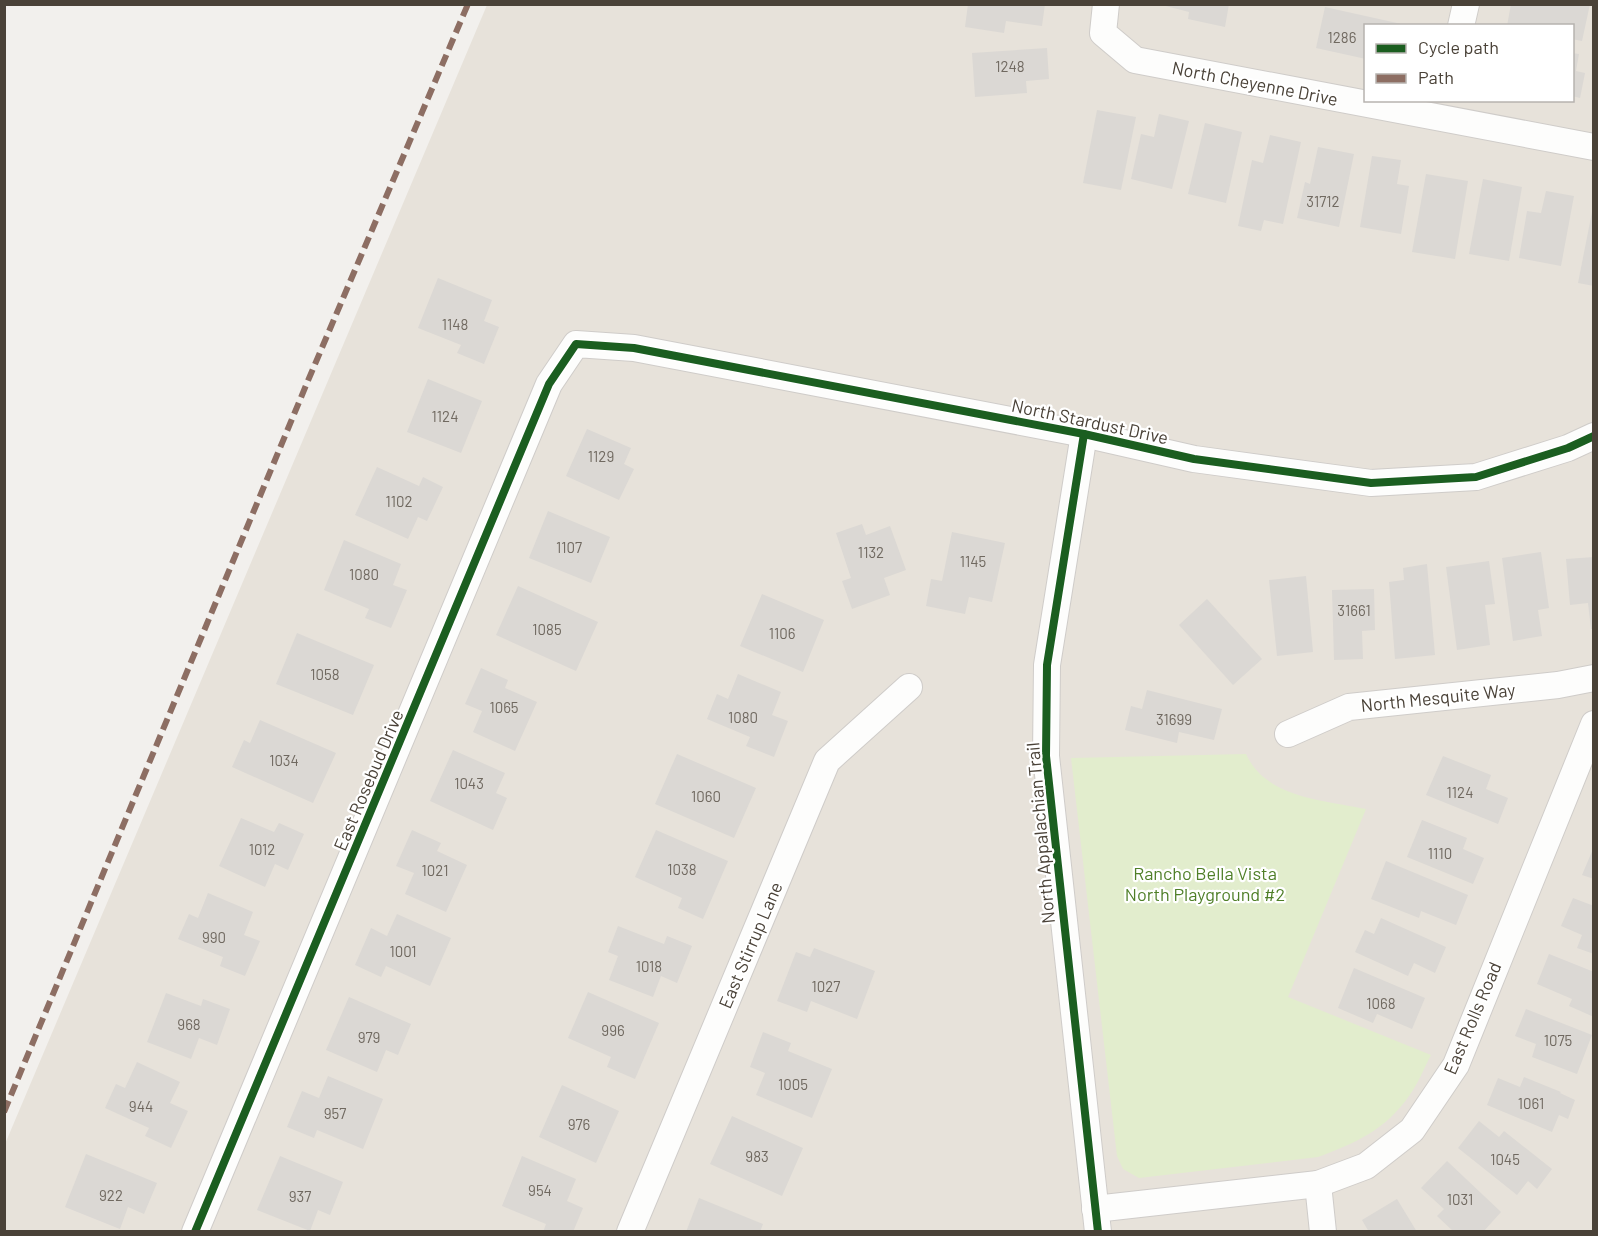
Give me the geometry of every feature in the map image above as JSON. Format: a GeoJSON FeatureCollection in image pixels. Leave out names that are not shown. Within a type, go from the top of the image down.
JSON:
{"type":"FeatureCollection","features":[{"type":"Feature","properties":{"kind":"street","name":"North Cheyenne Drive"},"geometry":{"type":"LineString","coordinates":[[1106,4],[1103,33],[1135,60],[1364,96]]}},
{"type":"Feature","properties":{"kind":"street"},"geometry":{"type":"LineString","coordinates":[[1461,24],[1466,4]]}},
{"type":"Feature","properties":{"kind":"street","name":"North Cheyenne Drive"},"geometry":{"type":"LineString","coordinates":[[1399,102],[1443,109],[1593,147]]}},
{"type":"Feature","properties":{"kind":"street","name":"North Stardust Drive"},"geometry":{"type":"LineString","coordinates":[[576,344],[634,348],[1084,434],[1194,459],[1371,483],[1476,477],[1568,448],[1593,436]]}},
{"type":"Feature","properties":{"kind":"street","name":"East Rosebud Drive"},"geometry":{"type":"LineString","coordinates":[[195,1232],[549,384],[576,344]]}},
{"type":"Feature","properties":{"kind":"street","name":"North Appalachian Trail"},"geometry":{"type":"LineString","coordinates":[[1084,434],[1047,665],[1046,756],[1096,1220]]}},
{"type":"Feature","properties":{"kind":"street","name":"North Mesquite Way"},"geometry":{"type":"LineString","coordinates":[[1288,734],[1349,707],[1558,685],[1593,678]]}},
{"type":"Feature","properties":{"kind":"street","name":"East Stirrup Lane"},"geometry":{"type":"LineString","coordinates":[[630,1232],[827,761],[909,687]]}},
{"type":"Feature","properties":{"kind":"street","name":"East Rolls Road"},"geometry":{"type":"LineString","coordinates":[[1096,1220],[1318,1184],[1366,1166],[1412,1130],[1456,1065],[1593,724]]}},
{"type":"Feature","properties":{"kind":"street"},"geometry":{"type":"LineString","coordinates":[[1318,1184],[1323,1232]]}},
{"type":"Feature","properties":{"kind":"shaded area"},"geometry":{"type":"Polygon","coordinates":[[[487,5],[1593,5],[1593,1231],[5,1232],[5,1144],[487,5]]]}},
{"type":"Feature","properties":{"kind":"green space","name":"Rancho Bella Vista North Playground #2"},"geometry":{"type":"Polygon","coordinates":[[[1246,754],[1255,769],[1267,780],[1281,788],[1297,795],[1366,809],[1288,997],[1431,1055],[1415,1086],[1400,1108],[1380,1127],[1357,1141],[1318,1157],[1139,1178],[1123,1169],[1117,1156],[1071,758],[1246,754]]]}},
{"type":"Feature","properties":{"kind":"building"},"geometry":{"type":"Polygon","coordinates":[[[968,4],[1045,4],[1042,26],[1006,21],[1004,33],[965,27],[968,4]]]}},
{"type":"Feature","properties":{"kind":"building"},"geometry":{"type":"Polygon","coordinates":[[[1158,4],[1229,4],[1225,27],[1188,19],[1189,12],[1158,4]]]}},
{"type":"Feature","properties":{"kind":"building"},"geometry":{"type":"Polygon","coordinates":[[[1511,4],[1590,4],[1582,41],[1574,39],[1574,24],[1507,24],[1511,4]]]}},
{"type":"Feature","properties":{"kind":"building"},"geometry":{"type":"Polygon","coordinates":[[[1325,7],[1402,24],[1364,24],[1364,59],[1316,48],[1325,7]]]}},
{"type":"Feature","properties":{"kind":"building"},"geometry":{"type":"Polygon","coordinates":[[[1047,48],[1049,79],[1026,81],[1027,93],[975,97],[972,53],[1047,48]]]}},
{"type":"Feature","properties":{"kind":"building"},"geometry":{"type":"Polygon","coordinates":[[[1574,53],[1579,54],[1576,71],[1585,73],[1580,98],[1574,96],[1574,53]]]}},
{"type":"Feature","properties":{"kind":"building"},"geometry":{"type":"Polygon","coordinates":[[[1097,110],[1136,117],[1121,190],[1083,183],[1097,110]]]}},
{"type":"Feature","properties":{"kind":"building"},"geometry":{"type":"Polygon","coordinates":[[[1159,114],[1189,121],[1172,189],[1131,179],[1141,134],[1154,137],[1159,114]]]}},
{"type":"Feature","properties":{"kind":"building"},"geometry":{"type":"Polygon","coordinates":[[[1205,123],[1242,132],[1226,203],[1188,194],[1205,123]]]}},
{"type":"Feature","properties":{"kind":"building"},"geometry":{"type":"Polygon","coordinates":[[[1270,135],[1301,142],[1283,224],[1264,220],[1261,231],[1238,226],[1252,160],[1263,163],[1270,135]]]}},
{"type":"Feature","properties":{"kind":"building"},"geometry":{"type":"Polygon","coordinates":[[[1318,147],[1354,154],[1339,227],[1297,218],[1305,182],[1310,184],[1318,147]]]}},
{"type":"Feature","properties":{"kind":"building"},"geometry":{"type":"Polygon","coordinates":[[[1372,156],[1401,160],[1397,184],[1409,186],[1401,234],[1360,227],[1372,156]]]}},
{"type":"Feature","properties":{"kind":"building"},"geometry":{"type":"Polygon","coordinates":[[[1426,174],[1468,181],[1455,259],[1412,252],[1426,174]]]}},
{"type":"Feature","properties":{"kind":"building"},"geometry":{"type":"Polygon","coordinates":[[[1483,179],[1522,187],[1509,261],[1469,254],[1483,179]]]}},
{"type":"Feature","properties":{"kind":"building"},"geometry":{"type":"Polygon","coordinates":[[[1546,191],[1574,196],[1561,266],[1519,258],[1527,211],[1541,213],[1546,191]]]}},
{"type":"Feature","properties":{"kind":"building"},"geometry":{"type":"Polygon","coordinates":[[[1592,212],[1594,212],[1594,286],[1578,283],[1592,212]]]}},
{"type":"Feature","properties":{"kind":"building"},"geometry":{"type":"Polygon","coordinates":[[[438,278],[492,300],[484,321],[499,327],[484,364],[457,353],[461,345],[418,328],[438,278]]]}},
{"type":"Feature","properties":{"kind":"building"},"geometry":{"type":"Polygon","coordinates":[[[428,379],[482,401],[461,453],[407,432],[428,379]]]}},
{"type":"Feature","properties":{"kind":"building"},"geometry":{"type":"Polygon","coordinates":[[[587,429],[631,448],[624,464],[634,469],[619,500],[566,476],[587,429]]]}},
{"type":"Feature","properties":{"kind":"building"},"geometry":{"type":"Polygon","coordinates":[[[377,467],[419,486],[423,477],[443,487],[427,521],[418,517],[408,539],[355,515],[377,467]]]}},
{"type":"Feature","properties":{"kind":"building"},"geometry":{"type":"Polygon","coordinates":[[[548,511],[610,537],[591,583],[529,558],[548,511]]]}},
{"type":"Feature","properties":{"kind":"building"},"geometry":{"type":"Polygon","coordinates":[[[862,524],[866,535],[890,526],[906,570],[884,578],[890,595],[852,609],[842,581],[851,578],[836,533],[862,524]]]}},
{"type":"Feature","properties":{"kind":"building"},"geometry":{"type":"Polygon","coordinates":[[[952,532],[1005,543],[992,602],[969,597],[965,614],[926,606],[931,579],[942,581],[952,532]]]}},
{"type":"Feature","properties":{"kind":"building"},"geometry":{"type":"Polygon","coordinates":[[[344,540],[401,564],[393,585],[407,590],[391,628],[365,618],[369,609],[324,590],[344,540]]]}},
{"type":"Feature","properties":{"kind":"building"},"geometry":{"type":"Polygon","coordinates":[[[1541,552],[1549,608],[1538,610],[1542,636],[1513,641],[1502,558],[1541,552]]]}},
{"type":"Feature","properties":{"kind":"building"},"geometry":{"type":"Polygon","coordinates":[[[1594,557],[1594,629],[1591,629],[1588,603],[1570,605],[1566,559],[1594,557]]]}},
{"type":"Feature","properties":{"kind":"building"},"geometry":{"type":"Polygon","coordinates":[[[1489,561],[1495,604],[1485,605],[1490,645],[1457,650],[1446,567],[1489,561]]]}},
{"type":"Feature","properties":{"kind":"building"},"geometry":{"type":"Polygon","coordinates":[[[1427,564],[1435,655],[1395,659],[1389,582],[1404,580],[1403,568],[1427,564]]]}},
{"type":"Feature","properties":{"kind":"building"},"geometry":{"type":"Polygon","coordinates":[[[1306,576],[1313,652],[1277,656],[1269,580],[1306,576]]]}},
{"type":"Feature","properties":{"kind":"building"},"geometry":{"type":"Polygon","coordinates":[[[518,586],[598,622],[576,671],[496,635],[518,586]]]}},
{"type":"Feature","properties":{"kind":"building"},"geometry":{"type":"Polygon","coordinates":[[[1374,589],[1375,630],[1362,631],[1363,659],[1334,660],[1332,590],[1374,589]]]}},
{"type":"Feature","properties":{"kind":"building"},"geometry":{"type":"Polygon","coordinates":[[[762,594],[824,620],[803,672],[740,646],[762,594]]]}},
{"type":"Feature","properties":{"kind":"building"},"geometry":{"type":"Polygon","coordinates":[[[1207,599],[1262,659],[1233,685],[1179,625],[1207,599]]]}},
{"type":"Feature","properties":{"kind":"building"},"geometry":{"type":"Polygon","coordinates":[[[297,633],[374,665],[353,715],[276,684],[297,633]]]}},
{"type":"Feature","properties":{"kind":"building"},"geometry":{"type":"Polygon","coordinates":[[[481,668],[508,680],[505,688],[537,702],[515,751],[473,732],[482,711],[465,704],[481,668]]]}},
{"type":"Feature","properties":{"kind":"building"},"geometry":{"type":"Polygon","coordinates":[[[738,674],[781,692],[772,715],[788,721],[774,757],[746,746],[750,737],[707,719],[717,694],[728,699],[738,674]]]}},
{"type":"Feature","properties":{"kind":"building"},"geometry":{"type":"Polygon","coordinates":[[[1147,690],[1222,709],[1214,740],[1179,732],[1177,743],[1125,730],[1131,706],[1142,709],[1147,690]]]}},
{"type":"Feature","properties":{"kind":"building"},"geometry":{"type":"Polygon","coordinates":[[[260,720],[336,753],[313,803],[232,767],[244,740],[250,743],[260,720]]]}},
{"type":"Feature","properties":{"kind":"building"},"geometry":{"type":"Polygon","coordinates":[[[453,750],[505,773],[496,793],[507,798],[493,830],[430,801],[453,750]]]}},
{"type":"Feature","properties":{"kind":"building"},"geometry":{"type":"Polygon","coordinates":[[[677,754],[756,788],[734,838],[655,804],[677,754]]]}},
{"type":"Feature","properties":{"kind":"building"},"geometry":{"type":"Polygon","coordinates":[[[1443,756],[1491,775],[1486,789],[1508,798],[1498,824],[1426,795],[1443,756]]]}},
{"type":"Feature","properties":{"kind":"building"},"geometry":{"type":"Polygon","coordinates":[[[241,818],[274,832],[279,823],[304,834],[288,870],[275,864],[265,887],[219,866],[241,818]]]}},
{"type":"Feature","properties":{"kind":"building"},"geometry":{"type":"Polygon","coordinates":[[[1422,820],[1467,838],[1463,849],[1484,858],[1473,884],[1407,857],[1422,820]]]}},
{"type":"Feature","properties":{"kind":"building"},"geometry":{"type":"Polygon","coordinates":[[[412,830],[441,843],[437,851],[467,865],[446,912],[405,894],[414,873],[396,866],[412,830]]]}},
{"type":"Feature","properties":{"kind":"building"},"geometry":{"type":"Polygon","coordinates":[[[656,830],[728,861],[703,919],[678,908],[682,898],[635,877],[656,830]]]}},
{"type":"Feature","properties":{"kind":"building"},"geometry":{"type":"Polygon","coordinates":[[[1594,849],[1594,879],[1582,875],[1594,849]]]}},
{"type":"Feature","properties":{"kind":"building"},"geometry":{"type":"Polygon","coordinates":[[[1386,861],[1468,895],[1456,925],[1421,911],[1419,918],[1371,899],[1386,861]]]}},
{"type":"Feature","properties":{"kind":"building"},"geometry":{"type":"Polygon","coordinates":[[[208,893],[253,912],[244,935],[260,941],[245,976],[220,966],[223,957],[178,939],[189,914],[198,918],[208,893]]]}},
{"type":"Feature","properties":{"kind":"building"},"geometry":{"type":"Polygon","coordinates":[[[1573,898],[1594,906],[1594,954],[1577,948],[1582,935],[1561,926],[1573,898]]]}},
{"type":"Feature","properties":{"kind":"building"},"geometry":{"type":"Polygon","coordinates":[[[397,914],[451,938],[430,986],[386,966],[381,977],[355,965],[371,928],[387,936],[397,914]]]}},
{"type":"Feature","properties":{"kind":"building"},"geometry":{"type":"Polygon","coordinates":[[[1381,918],[1446,947],[1435,973],[1414,963],[1408,976],[1355,952],[1365,930],[1374,934],[1381,918]]]}},
{"type":"Feature","properties":{"kind":"building"},"geometry":{"type":"Polygon","coordinates":[[[618,926],[664,944],[667,936],[692,946],[677,983],[661,976],[653,997],[609,980],[618,956],[608,952],[618,926]]]}},
{"type":"Feature","properties":{"kind":"building"},"geometry":{"type":"Polygon","coordinates":[[[814,948],[875,971],[857,1019],[811,1001],[807,1012],[777,1001],[796,952],[810,957],[814,948]]]}},
{"type":"Feature","properties":{"kind":"building"},"geometry":{"type":"Polygon","coordinates":[[[1549,954],[1594,972],[1594,1017],[1569,1006],[1572,999],[1537,984],[1549,954]]]}},
{"type":"Feature","properties":{"kind":"building"},"geometry":{"type":"Polygon","coordinates":[[[1354,968],[1425,998],[1412,1029],[1377,1014],[1373,1023],[1338,1008],[1354,968]]]}},
{"type":"Feature","properties":{"kind":"building"},"geometry":{"type":"Polygon","coordinates":[[[588,992],[659,1023],[635,1079],[607,1067],[611,1057],[568,1038],[588,992]]]}},
{"type":"Feature","properties":{"kind":"building"},"geometry":{"type":"Polygon","coordinates":[[[166,993],[201,1006],[203,999],[230,1009],[217,1045],[199,1038],[191,1059],[147,1042],[166,993]]]}},
{"type":"Feature","properties":{"kind":"building"},"geometry":{"type":"Polygon","coordinates":[[[349,997],[411,1024],[398,1055],[386,1050],[377,1072],[326,1050],[349,997]]]}},
{"type":"Feature","properties":{"kind":"building"},"geometry":{"type":"Polygon","coordinates":[[[1526,1009],[1592,1035],[1577,1074],[1532,1057],[1536,1044],[1515,1036],[1526,1009]]]}},
{"type":"Feature","properties":{"kind":"building"},"geometry":{"type":"Polygon","coordinates":[[[763,1032],[791,1043],[788,1051],[832,1069],[812,1118],[756,1095],[765,1073],[750,1067],[763,1032]]]}},
{"type":"Feature","properties":{"kind":"building"},"geometry":{"type":"Polygon","coordinates":[[[137,1062],[180,1082],[170,1103],[188,1111],[171,1148],[145,1136],[149,1128],[105,1108],[116,1084],[125,1088],[137,1062]]]}},
{"type":"Feature","properties":{"kind":"building"},"geometry":{"type":"Polygon","coordinates":[[[328,1076],[383,1099],[363,1149],[317,1130],[314,1138],[287,1127],[302,1091],[319,1098],[328,1076]]]}},
{"type":"Feature","properties":{"kind":"building"},"geometry":{"type":"Polygon","coordinates":[[[1524,1077],[1575,1100],[1568,1119],[1559,1115],[1552,1132],[1487,1105],[1498,1078],[1520,1087],[1524,1077]]]}},
{"type":"Feature","properties":{"kind":"building"},"geometry":{"type":"Polygon","coordinates":[[[562,1085],[619,1111],[596,1163],[539,1137],[562,1085]]]}},
{"type":"Feature","properties":{"kind":"building"},"geometry":{"type":"Polygon","coordinates":[[[732,1116],[803,1148],[782,1196],[710,1164],[732,1116]]]}},
{"type":"Feature","properties":{"kind":"building"},"geometry":{"type":"Polygon","coordinates":[[[1479,1121],[1499,1137],[1504,1131],[1552,1169],[1537,1189],[1528,1181],[1517,1195],[1458,1148],[1479,1121]]]}},
{"type":"Feature","properties":{"kind":"building"},"geometry":{"type":"Polygon","coordinates":[[[86,1154],[157,1183],[144,1214],[128,1207],[120,1229],[65,1207],[86,1154]]]}},
{"type":"Feature","properties":{"kind":"building"},"geometry":{"type":"Polygon","coordinates":[[[280,1156],[343,1182],[330,1215],[318,1210],[310,1231],[257,1210],[280,1156]]]}},
{"type":"Feature","properties":{"kind":"building"},"geometry":{"type":"Polygon","coordinates":[[[522,1156],[576,1179],[567,1201],[583,1208],[573,1232],[543,1232],[546,1224],[502,1206],[522,1156]]]}},
{"type":"Feature","properties":{"kind":"building"},"geometry":{"type":"Polygon","coordinates":[[[1447,1161],[1501,1212],[1483,1232],[1454,1232],[1437,1216],[1444,1209],[1421,1188],[1447,1161]]]}},
{"type":"Feature","properties":{"kind":"building"},"geometry":{"type":"Polygon","coordinates":[[[699,1198],[763,1224],[760,1232],[686,1232],[699,1198]]]}},
{"type":"Feature","properties":{"kind":"building"},"geometry":{"type":"Polygon","coordinates":[[[1397,1199],[1417,1232],[1369,1232],[1362,1220],[1397,1199]]]}},
{"type":"Feature","properties":{"kind":"marked path"},"geometry":{"type":"LineString","coordinates":[[4,1112],[307,383],[468,4]]}},
{"type":"Feature","properties":{"kind":"cycle path"},"geometry":{"type":"LineString","coordinates":[[195,1232],[549,384],[576,344],[634,348],[1084,434],[1194,459],[1371,483],[1476,477],[1568,448],[1594,436]]}},
{"type":"Feature","properties":{"kind":"cycle path"},"geometry":{"type":"LineString","coordinates":[[1084,434],[1047,665],[1046,756],[1098,1232]]}}]}
